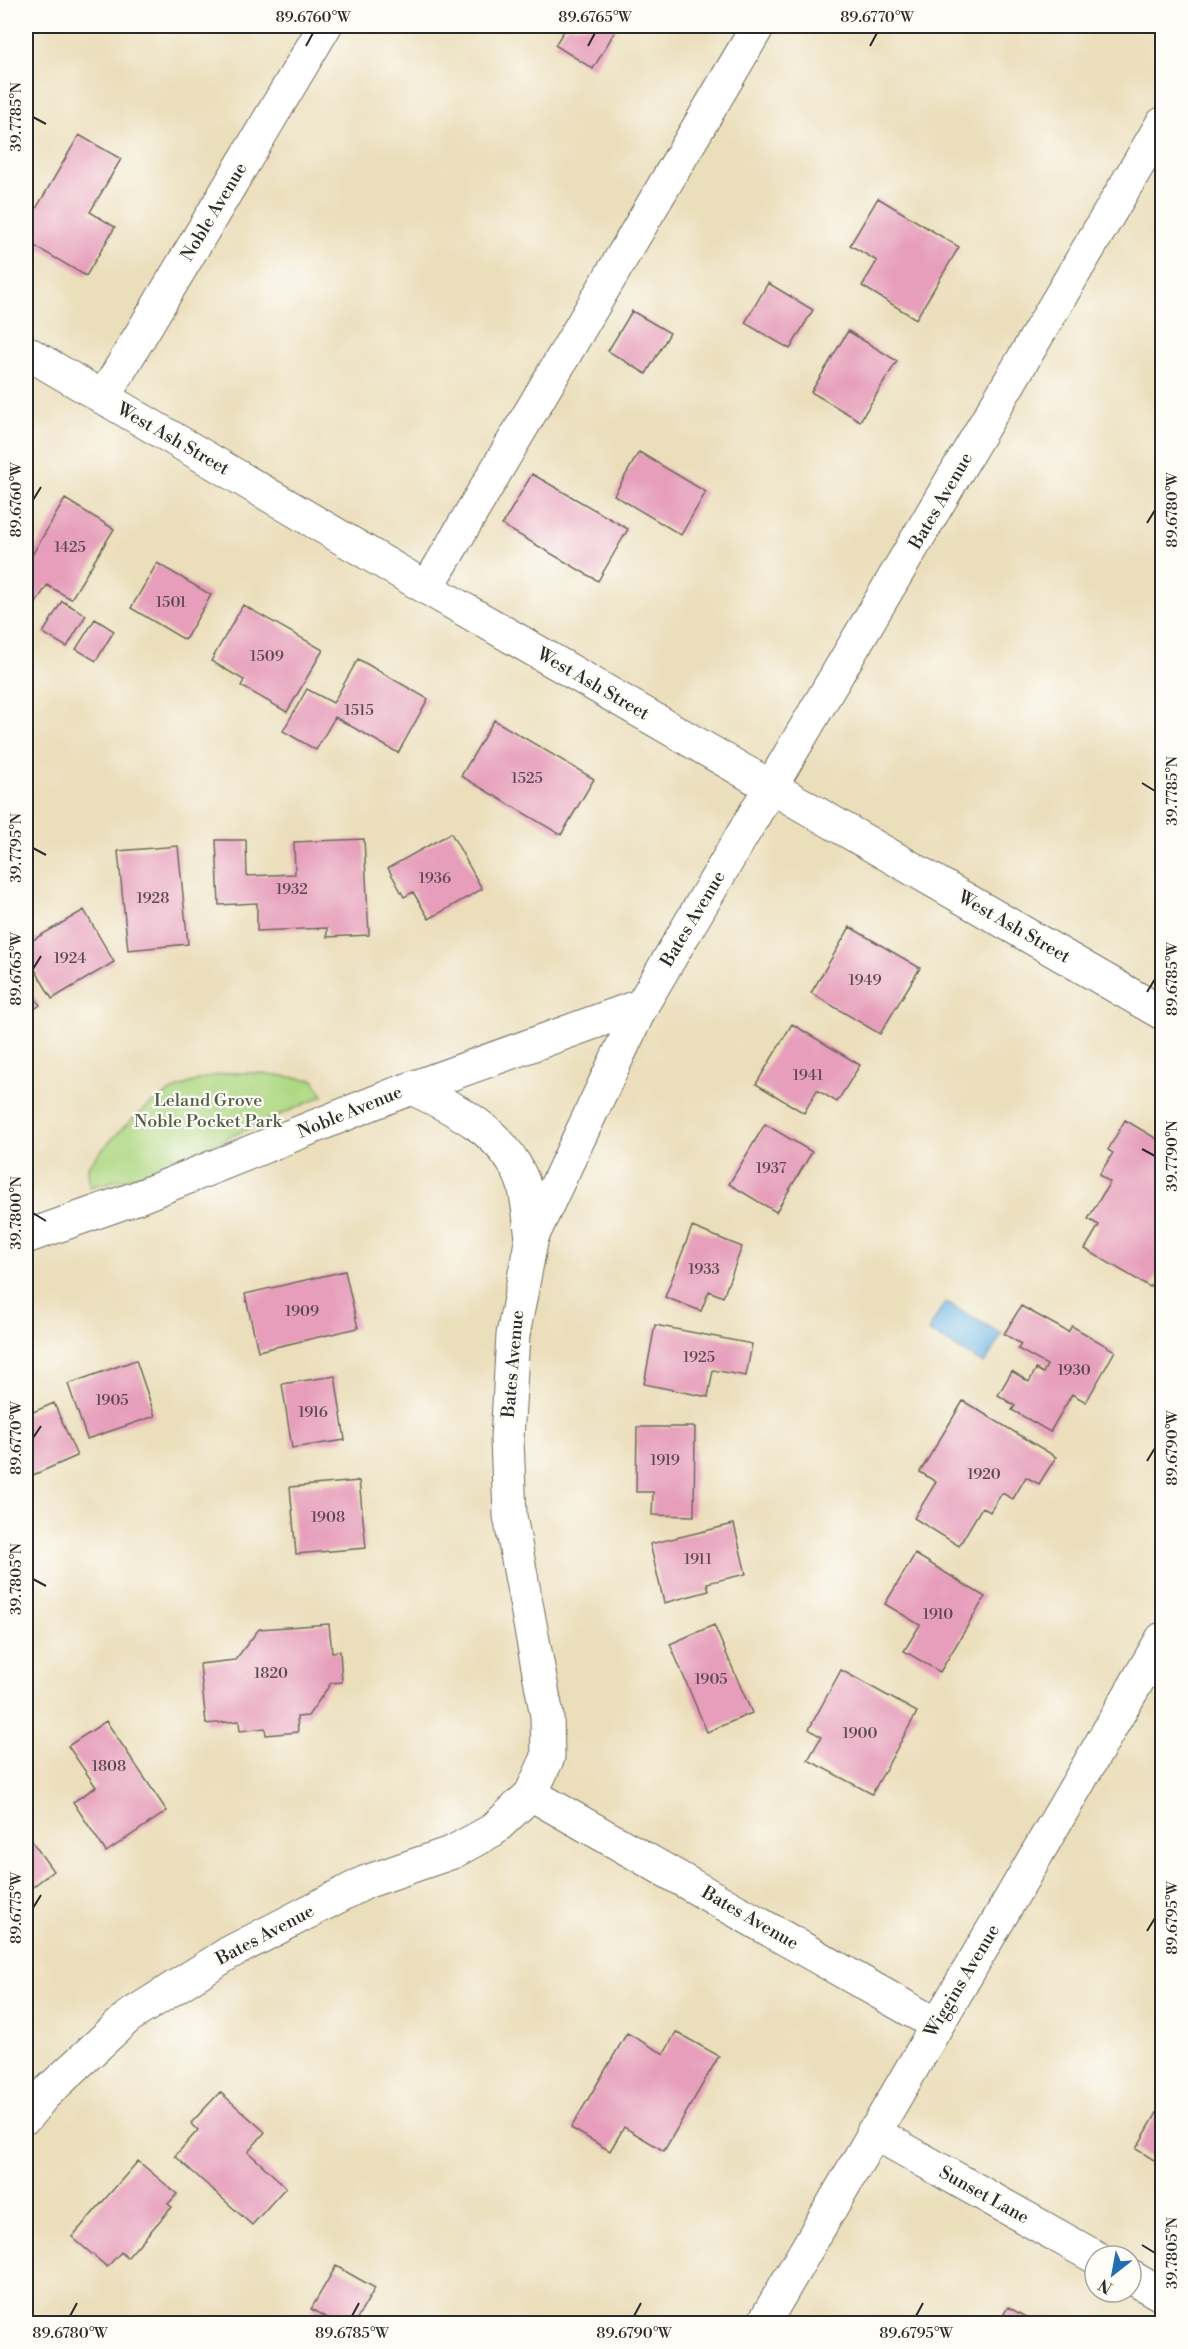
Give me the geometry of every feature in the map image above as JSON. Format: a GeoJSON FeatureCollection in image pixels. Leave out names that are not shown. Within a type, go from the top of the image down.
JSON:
{"type":"FeatureCollection","features":[{"type":"Feature","properties":{"kind":"street","name":"Noble Avenue"},"geometry":{"type":"LineString","coordinates":[[103,398],[325,26]]}},
{"type":"Feature","properties":{"kind":"street"},"geometry":{"type":"LineString","coordinates":[[427,588],[758,26]]}},
{"type":"Feature","properties":{"kind":"street","name":"Bates Avenue"},"geometry":{"type":"LineString","coordinates":[[26,2117],[44,2096],[128,2017],[229,1953],[366,1882],[453,1852],[493,1830],[531,1794],[548,1757],[548,1716],[510,1516],[507,1439],[513,1335],[532,1236],[642,1005],[1162,123]]}},
{"type":"Feature","properties":{"kind":"street","name":"West Ash Street"},"geometry":{"type":"LineString","coordinates":[[26,352],[427,588],[1162,1013]]}},
{"type":"Feature","properties":{"kind":"street","name":"Noble Avenue"},"geometry":{"type":"LineString","coordinates":[[26,1237],[136,1198],[412,1088],[642,1005]]}},
{"type":"Feature","properties":{"kind":"street"},"geometry":{"type":"LineString","coordinates":[[412,1088],[465,1114],[504,1148],[522,1178],[532,1236]]}},
{"type":"Feature","properties":{"kind":"street","name":"Wiggins Avenue"},"geometry":{"type":"LineString","coordinates":[[763,2324],[1162,1639]]}},
{"type":"Feature","properties":{"kind":"street","name":"Bates Avenue"},"geometry":{"type":"LineString","coordinates":[[531,1794],[936,2025]]}},
{"type":"Feature","properties":{"kind":"street","name":"Sunset Lane"},"geometry":{"type":"LineString","coordinates":[[873,2132],[1083,2250]]}},
{"type":"Feature","properties":{"kind":"street"},"geometry":{"type":"LineString","coordinates":[[1143,2284],[1162,2295]]}},
{"type":"Feature","properties":{"kind":"green space","name":"Leland Grove Noble Pocket Park"},"geometry":{"type":"Polygon","coordinates":[[[228,1073],[259,1073],[314,1080],[323,1096],[145,1174],[89,1187],[88,1166],[133,1119],[166,1094],[184,1085],[228,1073]]]}},
{"type":"Feature","properties":{"kind":"water"},"geometry":{"type":"Polygon","coordinates":[[[945,1302],[1002,1334],[984,1364],[928,1331],[945,1302]]]}},
{"type":"Feature","properties":{"kind":"building"},"geometry":{"type":"Polygon","coordinates":[[[567,26],[614,26],[617,28],[593,69],[555,45],[567,26]]]}},
{"type":"Feature","properties":{"kind":"building"},"geometry":{"type":"Polygon","coordinates":[[[79,135],[121,159],[90,212],[115,227],[86,276],[26,241],[26,226],[79,135]]]}},
{"type":"Feature","properties":{"kind":"building"},"geometry":{"type":"Polygon","coordinates":[[[878,198],[959,247],[916,319],[862,286],[877,261],[850,245],[878,198]]]}},
{"type":"Feature","properties":{"kind":"building"},"geometry":{"type":"Polygon","coordinates":[[[768,283],[813,310],[790,349],[745,323],[768,283]]]}},
{"type":"Feature","properties":{"kind":"building"},"geometry":{"type":"Polygon","coordinates":[[[632,311],[670,333],[646,374],[608,351],[632,311]]]}},
{"type":"Feature","properties":{"kind":"building"},"geometry":{"type":"Polygon","coordinates":[[[848,331],[897,361],[860,421],[811,392],[848,331]]]}},
{"type":"Feature","properties":{"kind":"building"},"geometry":{"type":"Polygon","coordinates":[[[639,452],[706,492],[681,535],[614,495],[639,452]]]}},
{"type":"Feature","properties":{"kind":"building"},"geometry":{"type":"Polygon","coordinates":[[[532,474],[628,529],[598,581],[502,525],[532,474]]]}},
{"type":"Feature","properties":{"kind":"building"},"geometry":{"type":"Polygon","coordinates":[[[65,499],[114,529],[71,599],[47,585],[33,608],[26,604],[26,565],[65,499]]]}},
{"type":"Feature","properties":{"kind":"building"},"geometry":{"type":"Polygon","coordinates":[[[157,563],[211,595],[185,640],[131,608],[157,563]]]}},
{"type":"Feature","properties":{"kind":"building"},"geometry":{"type":"Polygon","coordinates":[[[62,601],[86,615],[67,647],[43,633],[62,601]]]}},
{"type":"Feature","properties":{"kind":"building"},"geometry":{"type":"Polygon","coordinates":[[[243,605],[323,650],[287,712],[241,686],[244,680],[211,661],[243,605]]]}},
{"type":"Feature","properties":{"kind":"building"},"geometry":{"type":"Polygon","coordinates":[[[95,619],[114,631],[96,661],[76,649],[95,619]]]}},
{"type":"Feature","properties":{"kind":"building"},"geometry":{"type":"Polygon","coordinates":[[[358,659],[428,699],[398,753],[335,717],[316,750],[283,731],[307,689],[333,703],[358,659]]]}},
{"type":"Feature","properties":{"kind":"building"},"geometry":{"type":"Polygon","coordinates":[[[494,720],[594,779],[561,835],[461,776],[494,720]]]}},
{"type":"Feature","properties":{"kind":"building"},"geometry":{"type":"Polygon","coordinates":[[[451,833],[482,889],[429,919],[413,892],[404,897],[388,868],[451,833]]]}},
{"type":"Feature","properties":{"kind":"building"},"geometry":{"type":"Polygon","coordinates":[[[364,839],[369,935],[327,937],[327,928],[257,931],[257,903],[219,905],[216,840],[246,840],[247,876],[295,874],[294,842],[364,839]]]}},
{"type":"Feature","properties":{"kind":"building"},"geometry":{"type":"Polygon","coordinates":[[[178,846],[188,944],[128,950],[118,851],[178,846]]]}},
{"type":"Feature","properties":{"kind":"building"},"geometry":{"type":"Polygon","coordinates":[[[84,910],[114,962],[52,999],[26,954],[26,944],[84,910]]]}},
{"type":"Feature","properties":{"kind":"building"},"geometry":{"type":"Polygon","coordinates":[[[850,927],[920,968],[880,1034],[811,993],[850,927]]]}},
{"type":"Feature","properties":{"kind":"building"},"geometry":{"type":"Polygon","coordinates":[[[26,985],[40,1005],[26,1015],[26,985]]]}},
{"type":"Feature","properties":{"kind":"building"},"geometry":{"type":"Polygon","coordinates":[[[792,1024],[860,1065],[837,1102],[817,1090],[804,1113],[756,1084],[792,1024]]]}},
{"type":"Feature","properties":{"kind":"building"},"geometry":{"type":"Polygon","coordinates":[[[1125,1120],[1162,1142],[1162,1266],[1150,1287],[1085,1249],[1099,1225],[1088,1219],[1110,1182],[1099,1175],[1113,1153],[1108,1150],[1125,1120]]]}},
{"type":"Feature","properties":{"kind":"building"},"geometry":{"type":"Polygon","coordinates":[[[765,1124],[812,1152],[776,1212],[729,1184],[765,1124]]]}},
{"type":"Feature","properties":{"kind":"building"},"geometry":{"type":"Polygon","coordinates":[[[692,1227],[742,1247],[723,1297],[709,1291],[701,1311],[665,1297],[692,1227]]]}},
{"type":"Feature","properties":{"kind":"building"},"geometry":{"type":"Polygon","coordinates":[[[345,1271],[358,1328],[258,1351],[245,1294],[345,1271]]]}},
{"type":"Feature","properties":{"kind":"building"},"geometry":{"type":"Polygon","coordinates":[[[1021,1306],[1068,1332],[1072,1326],[1115,1351],[1086,1402],[1072,1394],[1050,1432],[1012,1410],[1015,1406],[998,1395],[1012,1371],[1029,1382],[1036,1369],[1043,1373],[1047,1365],[1018,1349],[1021,1344],[1004,1334],[1021,1306]]]}},
{"type":"Feature","properties":{"kind":"building"},"geometry":{"type":"Polygon","coordinates":[[[655,1325],[752,1344],[746,1376],[713,1370],[708,1397],[644,1384],[655,1325]]]}},
{"type":"Feature","properties":{"kind":"building"},"geometry":{"type":"Polygon","coordinates":[[[136,1360],[155,1416],[87,1439],[68,1384],[136,1360]]]}},
{"type":"Feature","properties":{"kind":"building"},"geometry":{"type":"Polygon","coordinates":[[[335,1376],[345,1440],[292,1448],[282,1384],[335,1376]]]}},
{"type":"Feature","properties":{"kind":"building"},"geometry":{"type":"Polygon","coordinates":[[[963,1401],[1056,1457],[1039,1484],[1026,1477],[1013,1499],[1002,1493],[990,1512],[982,1507],[959,1546],[914,1518],[936,1482],[920,1472],[963,1401]]]}},
{"type":"Feature","properties":{"kind":"building"},"geometry":{"type":"Polygon","coordinates":[[[54,1403],[77,1456],[26,1478],[26,1415],[54,1403]]]}},
{"type":"Feature","properties":{"kind":"building"},"geometry":{"type":"Polygon","coordinates":[[[637,1427],[695,1427],[694,1516],[652,1515],[653,1492],[636,1492],[637,1427]]]}},
{"type":"Feature","properties":{"kind":"building"},"geometry":{"type":"Polygon","coordinates":[[[359,1481],[366,1548],[296,1554],[290,1487],[359,1481]]]}},
{"type":"Feature","properties":{"kind":"building"},"geometry":{"type":"Polygon","coordinates":[[[734,1524],[746,1574],[707,1583],[709,1591],[664,1603],[650,1544],[734,1524]]]}},
{"type":"Feature","properties":{"kind":"building"},"geometry":{"type":"Polygon","coordinates":[[[915,1554],[985,1597],[940,1672],[904,1651],[920,1625],[885,1604],[915,1554]]]}},
{"type":"Feature","properties":{"kind":"building"},"geometry":{"type":"Polygon","coordinates":[[[329,1624],[332,1652],[340,1651],[342,1682],[331,1683],[308,1716],[297,1717],[298,1732],[266,1735],[265,1728],[240,1731],[239,1721],[206,1724],[200,1664],[235,1660],[259,1629],[329,1624]]]}},
{"type":"Feature","properties":{"kind":"building"},"geometry":{"type":"Polygon","coordinates":[[[714,1625],[752,1713],[707,1732],[670,1644],[714,1625]]]}},
{"type":"Feature","properties":{"kind":"building"},"geometry":{"type":"Polygon","coordinates":[[[841,1670],[917,1712],[872,1794],[808,1760],[821,1737],[809,1729],[841,1670]]]}},
{"type":"Feature","properties":{"kind":"building"},"geometry":{"type":"Polygon","coordinates":[[[106,1721],[167,1811],[106,1852],[73,1802],[96,1787],[68,1746],[106,1721]]]}},
{"type":"Feature","properties":{"kind":"building"},"geometry":{"type":"Polygon","coordinates":[[[26,1833],[53,1871],[26,1892],[26,1833]]]}},
{"type":"Feature","properties":{"kind":"building"},"geometry":{"type":"Polygon","coordinates":[[[676,2032],[719,2056],[664,2151],[624,2127],[610,2151],[571,2128],[627,2033],[664,2054],[676,2032]]]}},
{"type":"Feature","properties":{"kind":"building"},"geometry":{"type":"Polygon","coordinates":[[[220,2092],[265,2132],[248,2152],[286,2187],[252,2225],[175,2156],[198,2130],[191,2123],[220,2092]]]}},
{"type":"Feature","properties":{"kind":"building"},"geometry":{"type":"Polygon","coordinates":[[[1162,2104],[1162,2165],[1136,2149],[1162,2104]]]}},
{"type":"Feature","properties":{"kind":"building"},"geometry":{"type":"Polygon","coordinates":[[[138,2161],[177,2194],[168,2204],[172,2207],[127,2258],[121,2252],[107,2267],[72,2237],[138,2161]]]}},
{"type":"Feature","properties":{"kind":"building"},"geometry":{"type":"Polygon","coordinates":[[[336,2266],[375,2288],[354,2324],[337,2324],[311,2309],[336,2266]]]}},
{"type":"Feature","properties":{"kind":"building"},"geometry":{"type":"Polygon","coordinates":[[[1008,2307],[1038,2324],[998,2324],[1008,2307]]]}}]}
